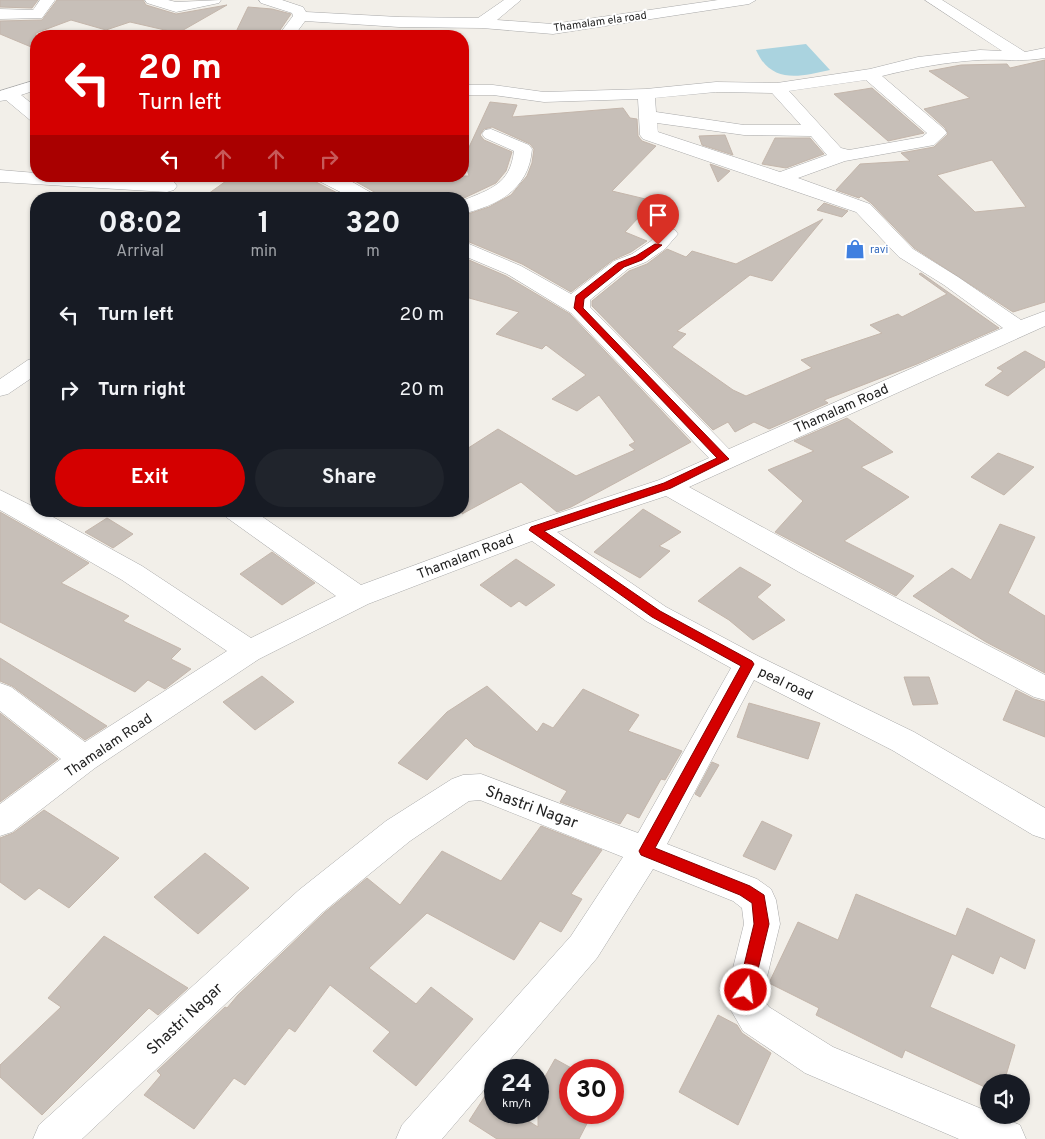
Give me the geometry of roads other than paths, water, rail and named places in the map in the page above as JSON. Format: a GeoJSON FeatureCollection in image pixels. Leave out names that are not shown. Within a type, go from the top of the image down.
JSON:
{"type":"FeatureCollection","features":[{"type":"Feature","properties":{"kind":"street"},"geometry":{"type":"LineString","coordinates":[[33,30],[37,15],[48,0]]}},
{"type":"Feature","properties":{"kind":"street"},"geometry":{"type":"LineString","coordinates":[[152,0],[176,7],[214,0]]}},
{"type":"Feature","properties":{"kind":"street"},"geometry":{"type":"LineString","coordinates":[[266,0],[298,10],[301,16],[290,30]]}},
{"type":"Feature","properties":{"kind":"street"},"geometry":{"type":"LineString","coordinates":[[482,23],[514,0]]}},
{"type":"Feature","properties":{"kind":"street","name":"Thamalam ela road"},"geometry":{"type":"LineString","coordinates":[[301,16],[399,22],[482,23],[553,29],[749,0]]}},
{"type":"Feature","properties":{"kind":"street"},"geometry":{"type":"LineString","coordinates":[[932,0],[1024,57],[1045,67]]}},
{"type":"Feature","properties":{"kind":"street"},"geometry":{"type":"LineString","coordinates":[[0,14],[37,15]]}},
{"type":"Feature","properties":{"kind":"street"},"geometry":{"type":"LineString","coordinates":[[469,90],[492,90],[544,98],[646,94],[716,86],[777,88],[870,74],[918,62],[980,55],[1024,57],[1045,53]]}},
{"type":"Feature","properties":{"kind":"street"},"geometry":{"type":"LineString","coordinates":[[780,178],[841,156],[928,141],[938,133],[870,74]]}},
{"type":"Feature","properties":{"kind":"street"},"geometry":{"type":"LineString","coordinates":[[4,95],[30,86]]}},
{"type":"Feature","properties":{"kind":"street"},"geometry":{"type":"LineString","coordinates":[[777,88],[835,152],[841,156]]}},
{"type":"Feature","properties":{"kind":"street"},"geometry":{"type":"LineString","coordinates":[[646,94],[649,136],[780,178],[862,208],[906,253],[951,281],[1020,330]]}},
{"type":"Feature","properties":{"kind":"street"},"geometry":{"type":"LineString","coordinates":[[4,95],[30,112]]}},
{"type":"Feature","properties":{"kind":"street"},"geometry":{"type":"LineString","coordinates":[[647,116],[744,130],[816,130]]}},
{"type":"Feature","properties":{"kind":"street"},"geometry":{"type":"LineString","coordinates":[[469,205],[507,189],[523,162],[523,149],[491,134]]}},
{"type":"Feature","properties":{"kind":"street"},"geometry":{"type":"LineString","coordinates":[[0,176],[30,178]]}},
{"type":"Feature","properties":{"kind":"street"},"geometry":{"type":"LineString","coordinates":[[91,182],[166,187]]}},
{"type":"Feature","properties":{"kind":"street"},"geometry":{"type":"LineString","coordinates":[[339,182],[356,192]]}},
{"type":"Feature","properties":{"kind":"street"},"geometry":{"type":"LineString","coordinates":[[579,308],[579,298],[621,265],[639,258],[658,245],[668,234]]}},
{"type":"Feature","properties":{"kind":"street"},"geometry":{"type":"LineString","coordinates":[[469,250],[514,270],[579,308],[724,459]]}},
{"type":"Feature","properties":{"kind":"street","name":"Thamalam Road"},"geometry":{"type":"LineString","coordinates":[[0,822],[84,759],[249,652],[358,597],[534,530],[668,486],[724,459],[1045,318]]}},
{"type":"Feature","properties":{"kind":"street"},"geometry":{"type":"LineString","coordinates":[[0,389],[30,369]]}},
{"type":"Feature","properties":{"kind":"street"},"geometry":{"type":"LineString","coordinates":[[668,486],[809,565],[1045,689]]}},
{"type":"Feature","properties":{"kind":"street"},"geometry":{"type":"LineString","coordinates":[[0,499],[30,516]]}},
{"type":"Feature","properties":{"kind":"street"},"geometry":{"type":"LineString","coordinates":[[32,517],[132,573],[249,652]]}},
{"type":"Feature","properties":{"kind":"street"},"geometry":{"type":"LineString","coordinates":[[244,517],[358,597]]}},
{"type":"Feature","properties":{"kind":"street","name":"peal road"},"geometry":{"type":"LineString","coordinates":[[534,530],[656,614],[748,664],[903,741],[1045,825]]}},
{"type":"Feature","properties":{"kind":"street"},"geometry":{"type":"LineString","coordinates":[[416,1139],[584,947],[646,851],[748,664]]}},
{"type":"Feature","properties":{"kind":"street"},"geometry":{"type":"LineString","coordinates":[[0,695],[84,759]]}},
{"type":"Feature","properties":{"kind":"street","name":"Shastri Nagar"},"geometry":{"type":"LineString","coordinates":[[53,1139],[311,901],[398,830],[463,788],[481,787],[745,890],[759,900],[762,924],[744,1000],[756,1019],[819,1060],[1006,1139]]}},
{"type":"Feature","properties":{"kind":"water"},"geometry":{"type":"Polygon","coordinates":[[[806,44],[830,70],[797,76],[778,73],[762,61],[756,50],[806,44]]]}},
{"type":"Feature","properties":{"kind":"place","name":"ravi"},"geometry":{"type":"Point","coordinates":[855,249]}}]}
